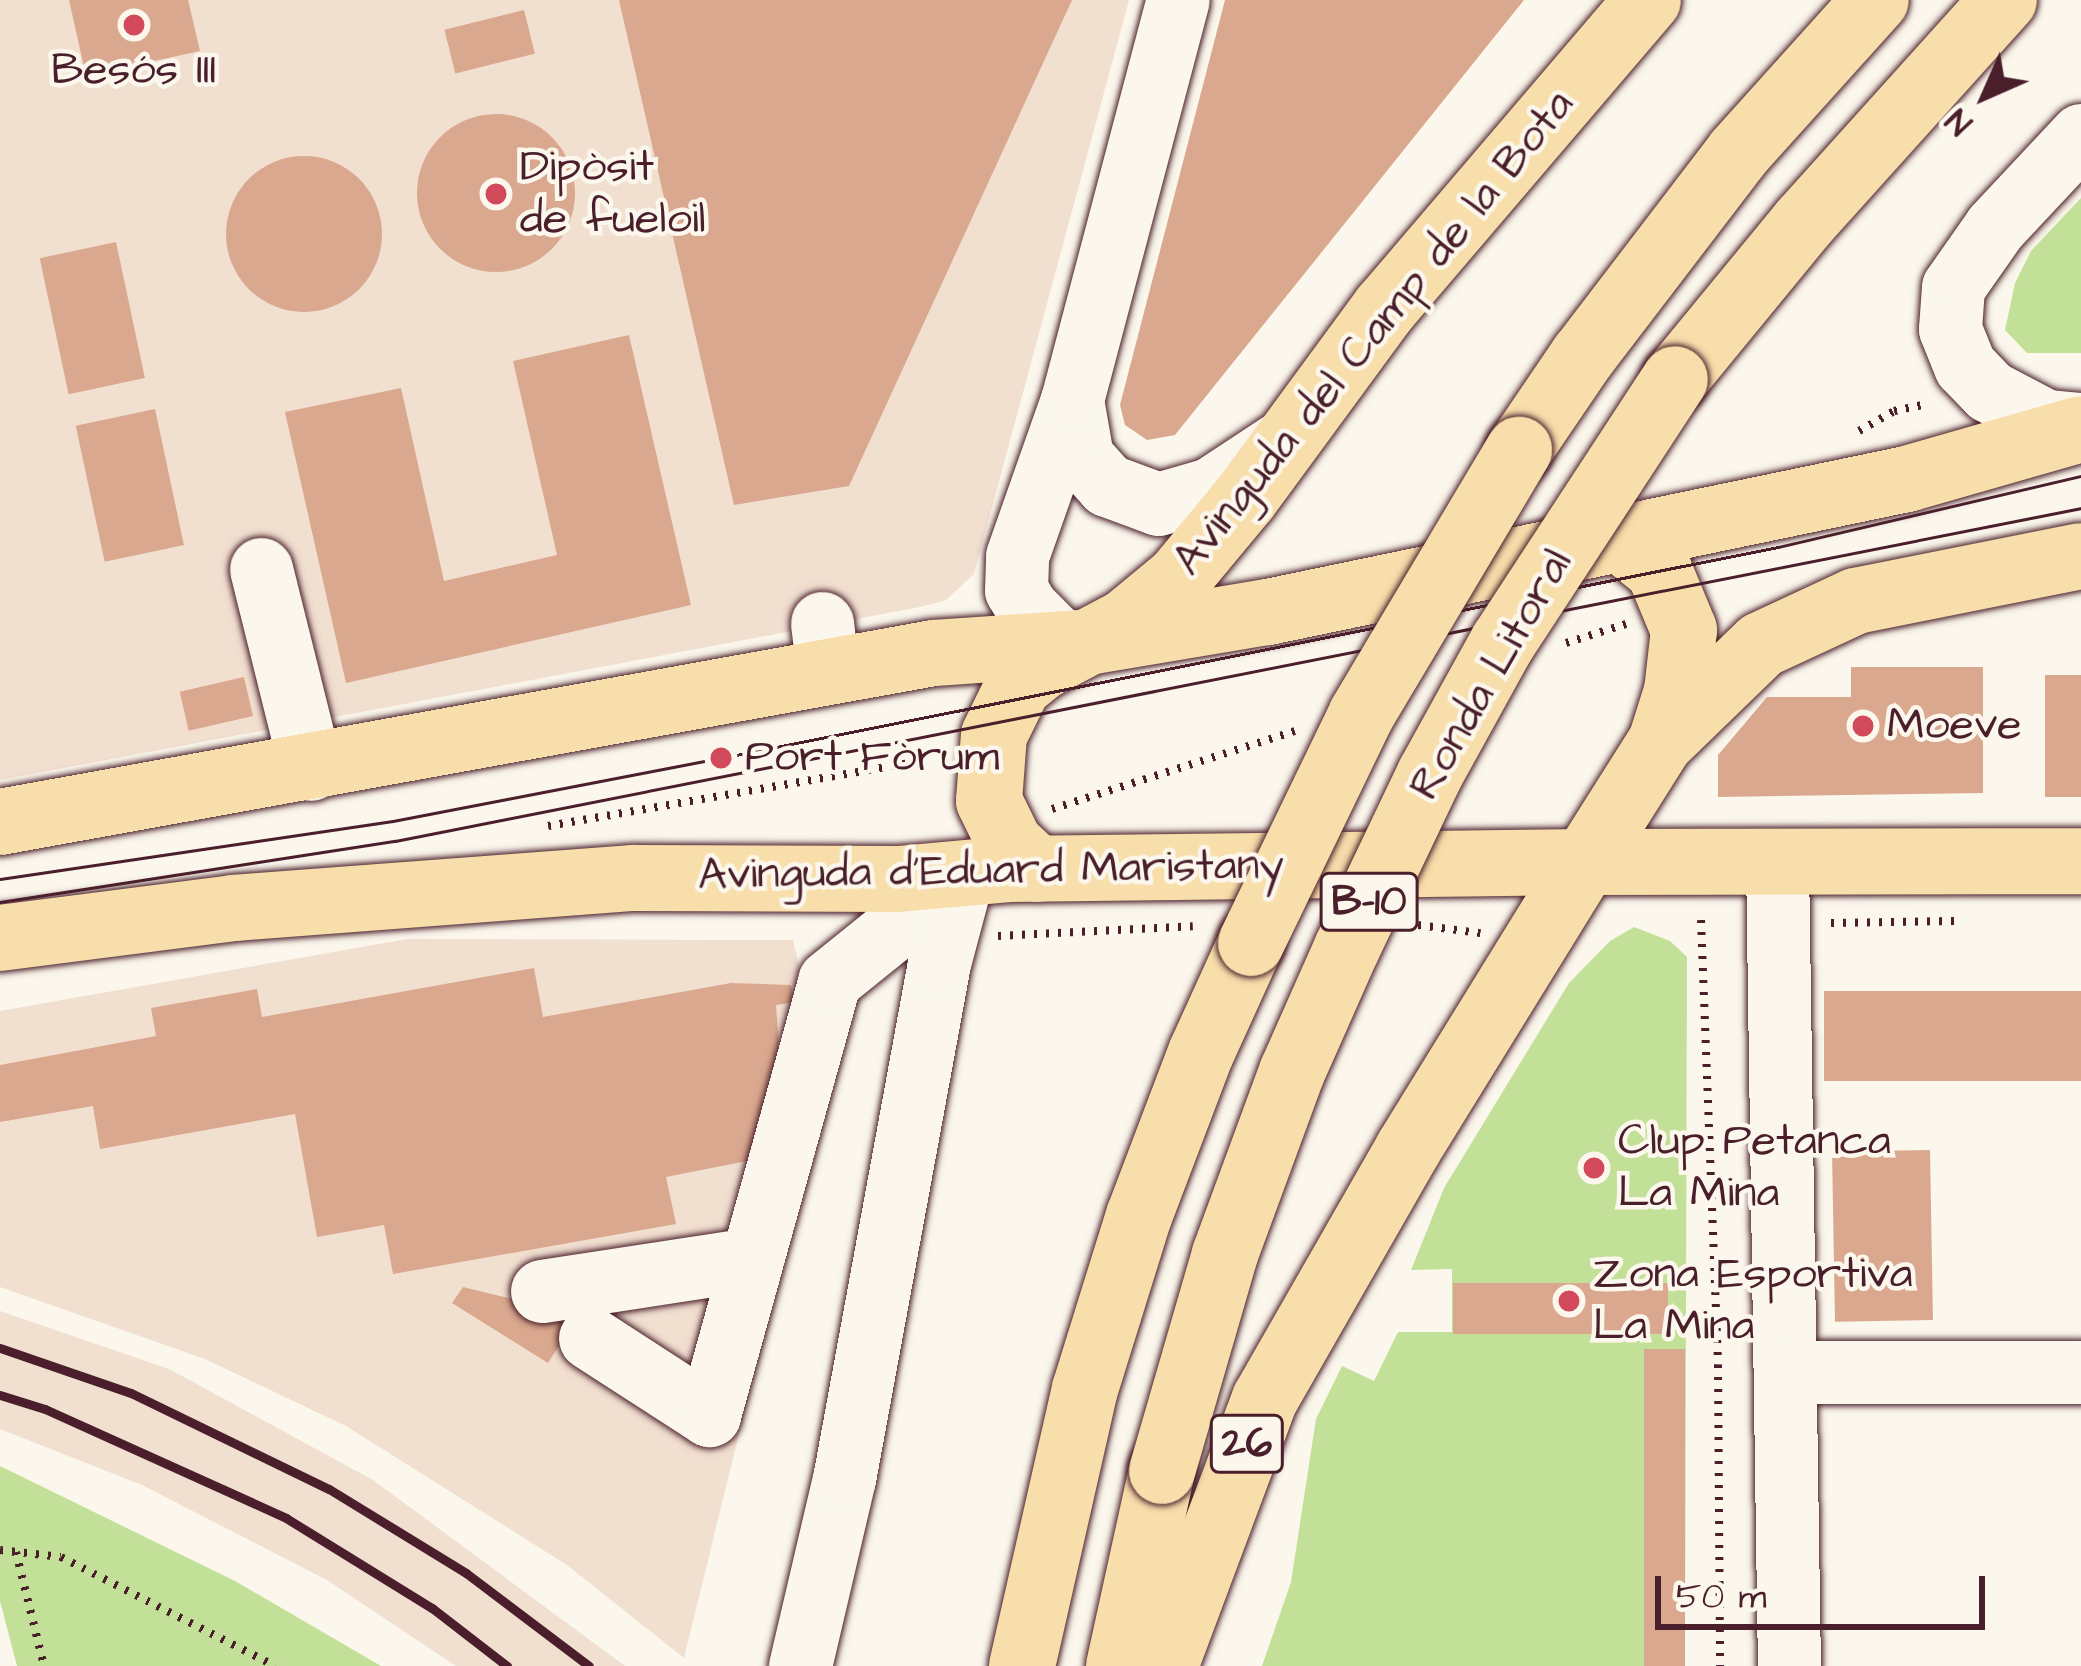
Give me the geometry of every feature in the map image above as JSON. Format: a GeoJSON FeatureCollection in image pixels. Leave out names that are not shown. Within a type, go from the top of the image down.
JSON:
{"type":"FeatureCollection","features":[{"type":"Feature","properties":{"kind":"main road","name":"Avinguda del Camp de la Bota"},"geometry":{"type":"LineString","coordinates":[[1037,869],[1010,844],[989,801],[994,735],[1018,686],[1126,622],[1178,579],[1488,182],[1648,0]]}},
{"type":"Feature","properties":{"kind":"main road","name":"Ronda Litoral"},"geometry":{"type":"LineString","coordinates":[[1022,1666],[1085,1389],[1139,1216],[1202,1053],[1361,715],[1520,450],[1583,356],[1738,152],[1876,0]]}},
{"type":"Feature","properties":{"kind":"main road","name":"Ronda Litoral"},"geometry":{"type":"LineString","coordinates":[[1119,1666],[1174,1417],[1225,1254],[1292,1072],[1430,774],[1503,642],[1675,380],[1804,222],[2003,0]]}},
{"type":"Feature","properties":{"kind":"main road"},"geometry":{"type":"LineString","coordinates":[[0,822],[311,769],[825,648],[1082,644],[1268,612],[1906,479],[2081,427]]}},
{"type":"Feature","properties":{"kind":"main road"},"geometry":{"type":"LineString","coordinates":[[1618,536],[1660,569],[1684,630],[1677,691],[1661,742]]}},
{"type":"Feature","properties":{"kind":"main road"},"geometry":{"type":"LineString","coordinates":[[1585,862],[1661,742],[1732,668],[1797,624],[1922,585],[2081,556]]}},
{"type":"Feature","properties":{"kind":"main road","name":"Avinguda d'Eduard Maristany"},"geometry":{"type":"LineString","coordinates":[[0,938],[254,906],[566,882],[1037,869],[2081,861]]}},
{"type":"Feature","properties":{"kind":"main road","name":"26"},"geometry":{"type":"LineString","coordinates":[[1165,1666],[1265,1399],[1408,1149],[1585,862]]}},
{"type":"Feature","properties":{"kind":"street"},"geometry":{"type":"LineString","coordinates":[[1082,644],[1058,639],[1042,626],[1016,590],[1017,556],[1072,400],[1178,0]]}},
{"type":"Feature","properties":{"kind":"street"},"geometry":{"type":"LineString","coordinates":[[2081,135],[1995,227],[1953,286],[1951,329],[1965,366],[1988,391],[2046,421],[2081,427]]}},
{"type":"Feature","properties":{"kind":"street"},"geometry":{"type":"LineString","coordinates":[[1072,400],[1082,457],[1107,485],[1158,504],[1210,490],[1282,442]]}},
{"type":"Feature","properties":{"kind":"street"},"geometry":{"type":"LineString","coordinates":[[261,568],[311,769]]}},
{"type":"Feature","properties":{"kind":"street"},"geometry":{"type":"LineString","coordinates":[[1777,861],[1789,1666]]}},
{"type":"Feature","properties":{"kind":"street"},"geometry":{"type":"LineString","coordinates":[[590,1338],[709,1415],[829,981],[963,873]]}},
{"type":"Feature","properties":{"kind":"street"},"geometry":{"type":"LineString","coordinates":[[800,1666],[844,1479],[934,988],[963,873]]}},
{"type":"Feature","properties":{"kind":"street"},"geometry":{"type":"LineString","coordinates":[[542,1291],[752,1259]]}},
{"type":"Feature","properties":{"kind":"street"},"geometry":{"type":"LineString","coordinates":[[1786,1372],[2081,1372]]}},
{"type":"Feature","properties":{"kind":"path"},"geometry":{"type":"LineString","coordinates":[[538,827],[909,763]]}},
{"type":"Feature","properties":{"kind":"path"},"geometry":{"type":"LineString","coordinates":[[1701,920],[1718,1365],[1720,1666]]}},
{"type":"Feature","properties":{"kind":"path"},"geometry":{"type":"LineString","coordinates":[[0,1550],[61,1557],[275,1666]]}},
{"type":"Feature","properties":{"kind":"path"},"geometry":{"type":"LineString","coordinates":[[16,1552],[44,1666]]}},
{"type":"Feature","properties":{"kind":"shaded area"},"geometry":{"type":"Polygon","coordinates":[[[0,0],[1129,0],[974,574],[946,600],[920,607],[0,780],[0,0]]]}},
{"type":"Feature","properties":{"kind":"shaded area"},"geometry":{"type":"Polygon","coordinates":[[[407,939],[793,940],[803,982],[846,998],[684,1658],[567,1565],[346,1426],[205,1359],[0,1287],[0,1011],[407,939]]]}},
{"type":"Feature","properties":{"kind":"shaded area"},"geometry":{"type":"Polygon","coordinates":[[[0,1311],[169,1369],[373,1480],[625,1666],[456,1666],[327,1580],[142,1485],[0,1429],[0,1311]]]}},
{"type":"Feature","properties":{"kind":"green space"},"geometry":{"type":"Polygon","coordinates":[[[2081,198],[2081,353],[2027,353],[2005,330],[2015,283],[2031,251],[2081,198]]]}},
{"type":"Feature","properties":{"kind":"green space","name":"Zona Esportiva La Mina"},"geometry":{"type":"Polygon","coordinates":[[[1634,927],[1670,941],[1687,957],[1685,1666],[1262,1666],[1291,1582],[1316,1419],[1342,1366],[1374,1381],[1398,1332],[1452,1332],[1452,1269],[1411,1270],[1444,1188],[1569,983],[1610,941],[1634,927]]]}},
{"type":"Feature","properties":{"kind":"green space"},"geometry":{"type":"Polygon","coordinates":[[[0,1466],[235,1581],[381,1666],[17,1666],[0,1601],[0,1466]]]}},
{"type":"Feature","properties":{"kind":"building","name":"Besós III"},"geometry":{"type":"Polygon","coordinates":[[[69,0],[188,0],[200,51],[86,76],[69,0]]]}},
{"type":"Feature","properties":{"kind":"building"},"geometry":{"type":"Polygon","coordinates":[[[619,0],[1072,0],[849,486],[734,505],[619,0]]]}},
{"type":"Feature","properties":{"kind":"building"},"geometry":{"type":"Polygon","coordinates":[[[1225,0],[1524,0],[1175,435],[1147,440],[1125,425],[1120,405],[1225,0]]]}},
{"type":"Feature","properties":{"kind":"building"},"geometry":{"type":"Polygon","coordinates":[[[524,10],[535,54],[455,74],[444,30],[524,10]]]}},
{"type":"Feature","properties":{"kind":"building","name":"Dipòsit de fueloil"},"geometry":{"type":"Polygon","coordinates":[[[496,114],[526,120],[552,137],[569,163],[575,193],[569,223],[552,249],[526,266],[496,272],[466,266],[440,249],[423,223],[417,193],[423,163],[440,137],[466,120],[496,114]]]}},
{"type":"Feature","properties":{"kind":"building"},"geometry":{"type":"Polygon","coordinates":[[[304,156],[334,162],[359,179],[376,204],[382,234],[376,264],[359,289],[334,306],[304,312],[274,306],[249,289],[232,264],[226,234],[232,204],[249,179],[274,162],[304,156]]]}},
{"type":"Feature","properties":{"kind":"building"},"geometry":{"type":"Polygon","coordinates":[[[116,242],[145,378],[69,394],[40,258],[116,242]]]}},
{"type":"Feature","properties":{"kind":"building"},"geometry":{"type":"Polygon","coordinates":[[[629,335],[691,605],[346,683],[285,412],[401,388],[444,581],[557,555],[513,361],[629,335]]]}},
{"type":"Feature","properties":{"kind":"building"},"geometry":{"type":"Polygon","coordinates":[[[155,409],[184,545],[105,562],[76,426],[155,409]]]}},
{"type":"Feature","properties":{"kind":"building","name":"Moeve"},"geometry":{"type":"Polygon","coordinates":[[[1851,667],[1983,667],[1983,793],[1718,797],[1718,755],[1767,697],[1851,697],[1851,667]]]}},
{"type":"Feature","properties":{"kind":"building"},"geometry":{"type":"Polygon","coordinates":[[[2045,675],[2081,675],[2081,797],[2045,797],[2045,675]]]}},
{"type":"Feature","properties":{"kind":"building"},"geometry":{"type":"Polygon","coordinates":[[[244,677],[253,716],[189,731],[180,692],[244,677]]]}},
{"type":"Feature","properties":{"kind":"building"},"geometry":{"type":"Polygon","coordinates":[[[534,968],[543,1017],[731,983],[791,985],[795,1002],[776,1005],[780,1062],[762,1158],[666,1177],[676,1224],[393,1274],[384,1225],[317,1237],[295,1114],[100,1149],[93,1106],[0,1122],[0,1065],[156,1036],[151,1008],[257,989],[262,1017],[534,968]]]}},
{"type":"Feature","properties":{"kind":"building"},"geometry":{"type":"Polygon","coordinates":[[[1824,991],[2081,991],[2081,1081],[1824,1081],[1824,991]]]}},
{"type":"Feature","properties":{"kind":"building"},"geometry":{"type":"Polygon","coordinates":[[[1930,1150],[1933,1320],[1835,1322],[1832,1152],[1930,1150]]]}},
{"type":"Feature","properties":{"kind":"building"},"geometry":{"type":"Polygon","coordinates":[[[1453,1283],[1668,1283],[1668,1334],[1453,1334],[1453,1283]]]}},
{"type":"Feature","properties":{"kind":"building"},"geometry":{"type":"Polygon","coordinates":[[[463,1287],[528,1303],[570,1328],[548,1363],[452,1303],[463,1287]]]}},
{"type":"Feature","properties":{"kind":"building"},"geometry":{"type":"Polygon","coordinates":[[[1644,1349],[1685,1349],[1685,1666],[1644,1666],[1644,1349]]]}},
{"type":"Feature","properties":{"kind":"tram line"},"geometry":{"type":"LineString","coordinates":[[0,879],[393,821],[721,758],[1778,547],[2081,476]]}},
{"type":"Feature","properties":{"kind":"tram line"},"geometry":{"type":"LineString","coordinates":[[0,902],[395,841],[2081,508]]}},
{"type":"Feature","properties":{"kind":"railway"},"geometry":{"type":"LineString","coordinates":[[0,1348],[131,1393],[329,1489],[466,1573],[589,1666]]}},
{"type":"Feature","properties":{"kind":"railway"},"geometry":{"type":"LineString","coordinates":[[0,1395],[45,1409],[286,1518],[432,1608],[507,1666]]}},
{"type":"Feature","properties":{"kind":"place","name":"Besós III"},"geometry":{"type":"Point","coordinates":[134,25]}},
{"type":"Feature","properties":{"kind":"place","name":"Dipòsit de fueloil"},"geometry":{"type":"Point","coordinates":[496,194]}},
{"type":"Feature","properties":{"kind":"place","name":"Moeve"},"geometry":{"type":"Point","coordinates":[1863,726]}},
{"type":"Feature","properties":{"kind":"place","name":"Port Fòrum"},"geometry":{"type":"Point","coordinates":[721,758]}},
{"type":"Feature","properties":{"kind":"place","name":"Clup Petanca La Mina"},"geometry":{"type":"Point","coordinates":[1594,1168]}},
{"type":"Feature","properties":{"kind":"place","name":"Zona Esportiva La Mina"},"geometry":{"type":"Point","coordinates":[1569,1301]}}]}
